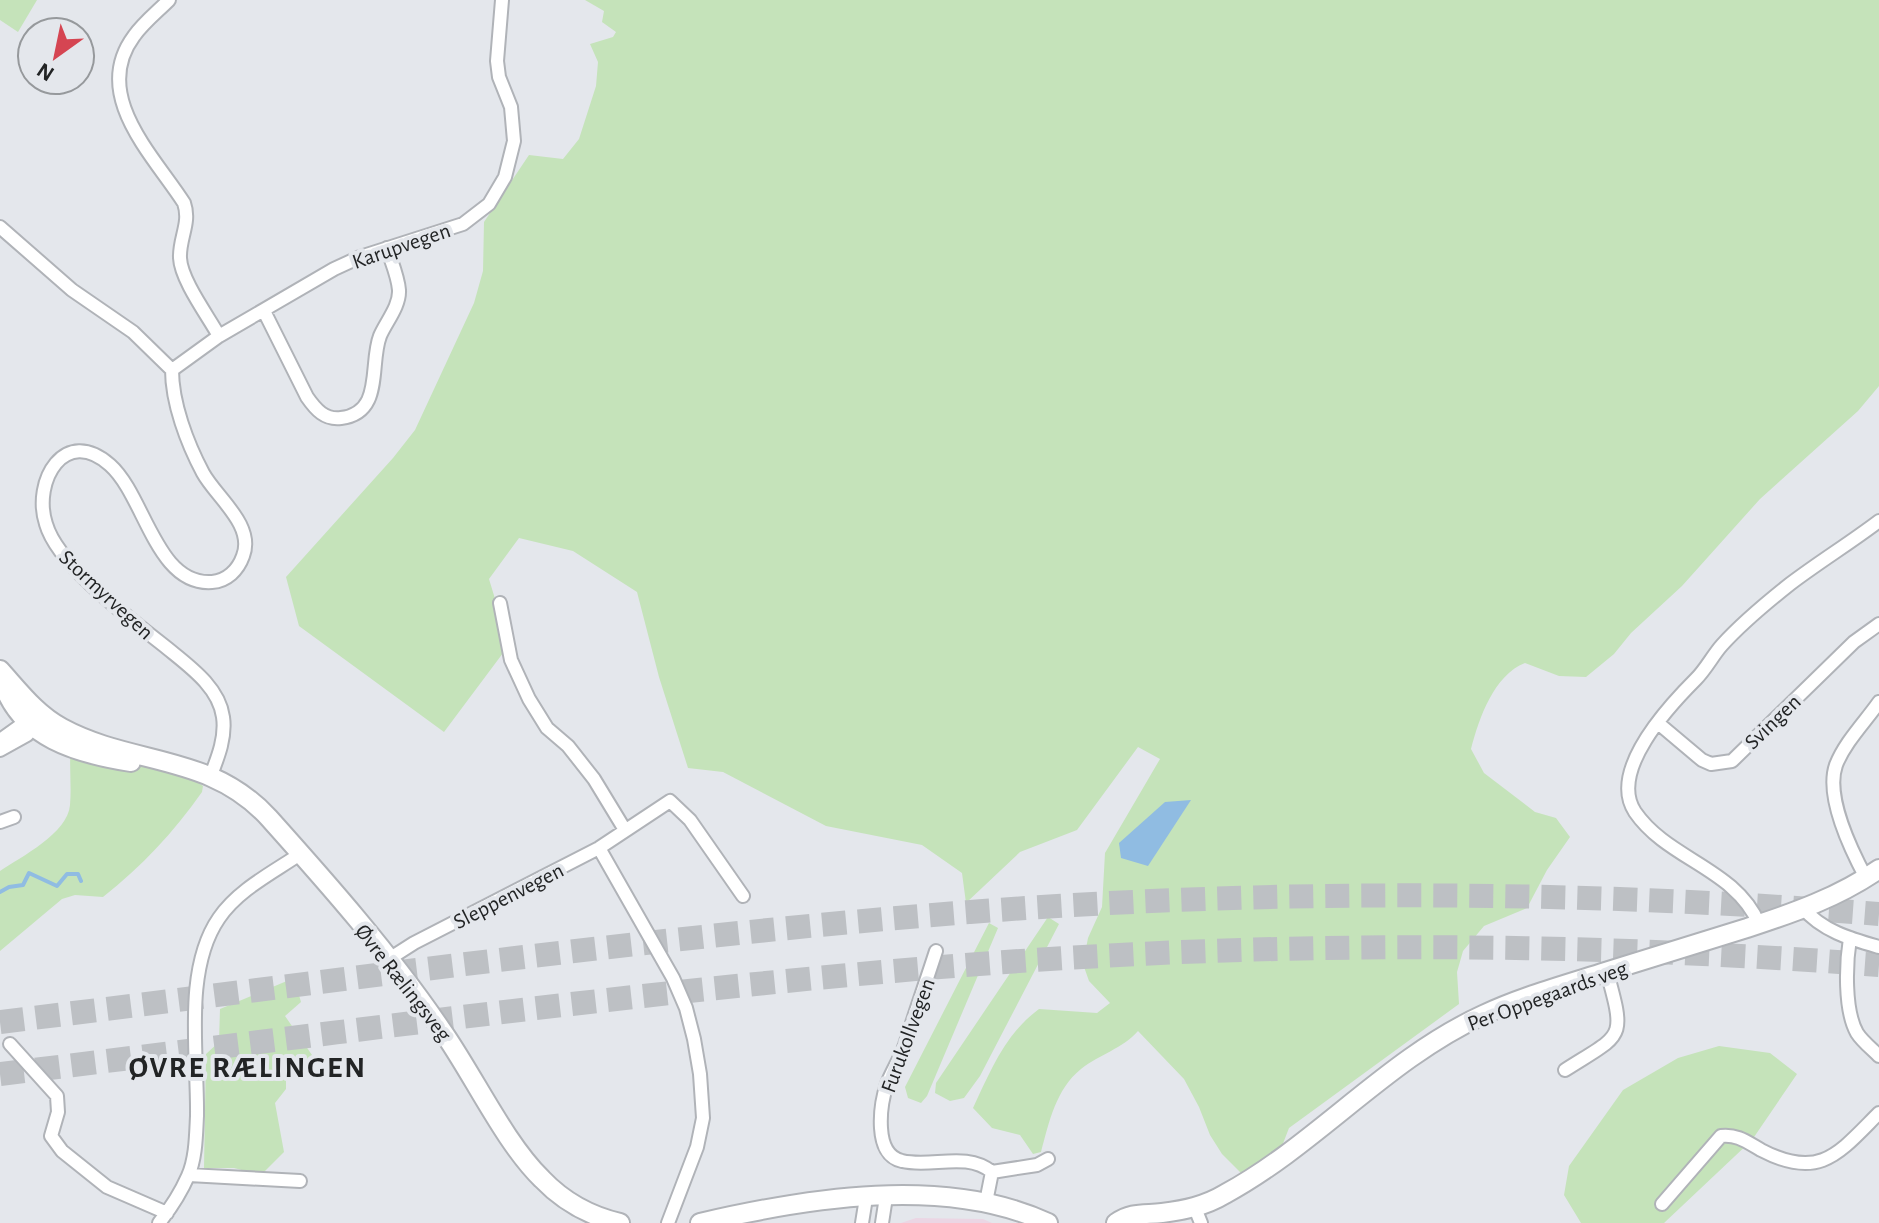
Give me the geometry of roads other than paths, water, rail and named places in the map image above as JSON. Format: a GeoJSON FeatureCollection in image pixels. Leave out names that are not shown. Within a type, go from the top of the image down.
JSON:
{"type":"FeatureCollection","features":[{"type":"Feature","properties":{"kind":"main road","name":"Øvre Rælingsveg"},"geometry":{"type":"LineString","coordinates":[[0,671],[34,720],[64,746],[88,754],[133,762],[166,763],[211,775],[235,788],[259,807],[389,959],[438,1023],[516,1147],[539,1177],[576,1206],[620,1223]]}},
{"type":"Feature","properties":{"kind":"main road","name":"Per Oppegaards veg"},"geometry":{"type":"LineString","coordinates":[[1116,1223],[1134,1213],[1151,1218],[1198,1215],[1286,1155],[1400,1065],[1447,1034],[1502,1007],[1759,924],[1803,908],[1872,874]]}},
{"type":"Feature","properties":{"kind":"main road"},"geometry":{"type":"LineString","coordinates":[[700,1223],[798,1202],[886,1197],[986,1202],[1048,1223]]}},
{"type":"Feature","properties":{"kind":"street"},"geometry":{"type":"LineString","coordinates":[[169,0],[142,26],[125,51],[120,70],[120,90],[126,116],[135,133],[184,203],[188,213],[180,261],[183,273],[219,336]]}},
{"type":"Feature","properties":{"kind":"street","name":"Karupvegen"},"geometry":{"type":"LineString","coordinates":[[172,370],[219,336],[334,269],[463,224],[489,204],[505,177],[514,141],[511,107],[499,77],[497,61],[502,0]]}},
{"type":"Feature","properties":{"kind":"street"},"geometry":{"type":"LineString","coordinates":[[0,227],[72,290],[114,316],[172,370]]}},
{"type":"Feature","properties":{"kind":"street"},"geometry":{"type":"LineString","coordinates":[[264,311],[316,409],[326,417],[338,419],[351,416],[362,409],[374,387],[380,336],[398,298],[399,289],[387,248]]}},
{"type":"Feature","properties":{"kind":"street","name":"Stormyrvegen"},"geometry":{"type":"LineString","coordinates":[[172,370],[172,388],[195,455],[212,488],[237,519],[243,534],[245,550],[236,569],[216,582],[200,582],[178,571],[164,554],[119,474],[96,455],[70,453],[59,460],[45,479],[43,507],[45,524],[60,552],[129,618],[189,667],[216,698],[224,721],[220,749],[211,775]]}},
{"type":"Feature","properties":{"kind":"street"},"geometry":{"type":"LineString","coordinates":[[1759,924],[1738,891],[1661,838],[1637,814],[1627,798],[1634,760],[1676,697],[1698,677],[1721,646],[1790,584],[1879,521]]}},
{"type":"Feature","properties":{"kind":"street"},"geometry":{"type":"LineString","coordinates":[[500,603],[511,660],[529,699],[547,728],[568,746],[594,779],[625,830]]}},
{"type":"Feature","properties":{"kind":"street","name":"Svingen"},"geometry":{"type":"LineString","coordinates":[[1658,723],[1702,760],[1711,764],[1732,761],[1854,642],[1879,624]]}},
{"type":"Feature","properties":{"kind":"street"},"geometry":{"type":"LineString","coordinates":[[1872,874],[1847,836],[1833,785],[1837,763],[1843,752],[1879,702]]}},
{"type":"Feature","properties":{"kind":"street"},"geometry":{"type":"LineString","coordinates":[[0,740],[34,720]]}},
{"type":"Feature","properties":{"kind":"street"},"geometry":{"type":"LineString","coordinates":[[0,750],[21,740],[34,720]]}},
{"type":"Feature","properties":{"kind":"street","name":"Sleppenvegen"},"geometry":{"type":"LineString","coordinates":[[389,959],[414,943],[599,848],[670,801],[690,820],[743,896]]}},
{"type":"Feature","properties":{"kind":"street"},"geometry":{"type":"LineString","coordinates":[[0,822],[14,817]]}},
{"type":"Feature","properties":{"kind":"street"},"geometry":{"type":"LineString","coordinates":[[599,848],[673,978],[686,1008],[694,1039],[703,1118],[697,1147],[668,1223]]}},
{"type":"Feature","properties":{"kind":"street"},"geometry":{"type":"LineString","coordinates":[[10,1044],[57,1096],[58,1112],[51,1136],[62,1151],[107,1187],[163,1218],[189,1175],[196,1128],[196,992],[203,950],[216,923],[234,901],[300,854]]}},
{"type":"Feature","properties":{"kind":"street"},"geometry":{"type":"LineString","coordinates":[[1803,908],[1818,923],[1879,947]]}},
{"type":"Feature","properties":{"kind":"street"},"geometry":{"type":"LineString","coordinates":[[1850,938],[1846,973],[1856,1032],[1879,1056]]}},
{"type":"Feature","properties":{"kind":"street","name":"Furukollvegen"},"geometry":{"type":"LineString","coordinates":[[936,951],[902,1054],[887,1085],[881,1121],[885,1146],[891,1156],[902,1161],[965,1161],[979,1164],[992,1172],[1037,1165],[1048,1159]]}},
{"type":"Feature","properties":{"kind":"street"},"geometry":{"type":"LineString","coordinates":[[1565,1070],[1613,1040],[1618,1032],[1618,1011],[1607,972]]}},
{"type":"Feature","properties":{"kind":"street"},"geometry":{"type":"LineString","coordinates":[[1662,1204],[1721,1136],[1733,1135],[1786,1162],[1826,1161],[1879,1113]]}},
{"type":"Feature","properties":{"kind":"street"},"geometry":{"type":"LineString","coordinates":[[986,1202],[992,1172]]}},
{"type":"Feature","properties":{"kind":"street"},"geometry":{"type":"LineString","coordinates":[[189,1175],[300,1181]]}},
{"type":"Feature","properties":{"kind":"street"},"geometry":{"type":"LineString","coordinates":[[882,1223],[886,1197]]}},
{"type":"Feature","properties":{"kind":"street"},"geometry":{"type":"LineString","coordinates":[[862,1223],[866,1198]]}},
{"type":"Feature","properties":{"kind":"water"},"geometry":{"type":"Polygon","coordinates":[[[1191,800],[1148,866],[1121,858],[1119,843],[1165,802],[1191,800]]]}},
{"type":"Feature","properties":{"kind":"waterway"},"geometry":{"type":"LineString","coordinates":[[0,892],[23,885],[29,873],[57,886],[67,874],[78,874],[81,881]]}},
{"type":"Feature","properties":{"kind":"tunnel"},"geometry":{"type":"LineString","coordinates":[[0,1022],[727,934],[1083,904],[1424,895],[1652,900],[1879,914]]}},
{"type":"Feature","properties":{"kind":"tunnel"},"geometry":{"type":"LineString","coordinates":[[0,1074],[734,986],[1091,956],[1429,947],[1654,952],[1879,965]]}},
{"type":"Feature","properties":{"kind":"district","name":"ØVRE RÆLINGEN"},"geometry":{"type":"Point","coordinates":[248,1067]}}]}
